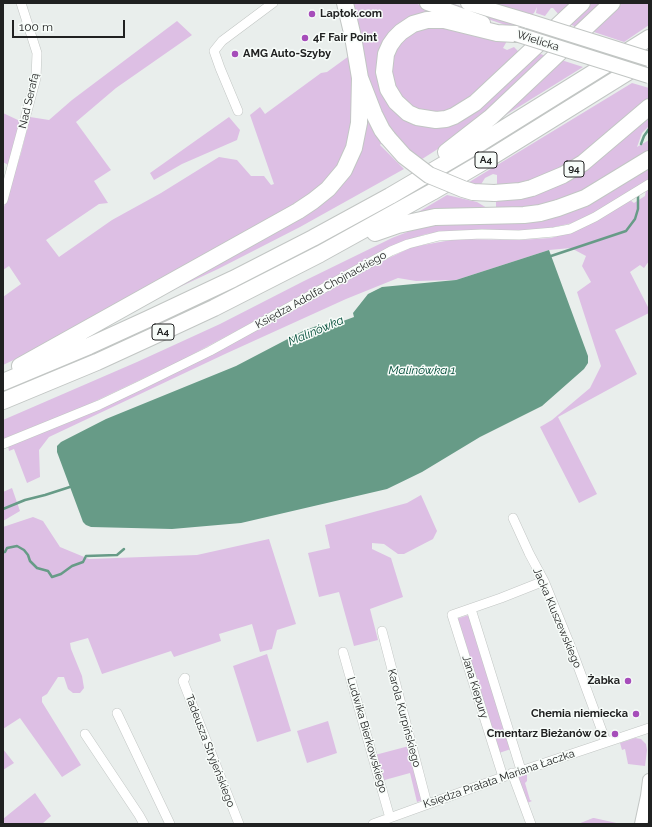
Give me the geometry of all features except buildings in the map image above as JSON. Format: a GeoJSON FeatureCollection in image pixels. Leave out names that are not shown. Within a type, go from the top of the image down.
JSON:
{"type":"FeatureCollection","features":[{"type":"Feature","properties":{"kind":"highway"},"geometry":{"type":"LineString","coordinates":[[3,376],[298,210],[318,197],[328,188],[344,170],[354,148],[359,123],[360,78],[345,3]]}},
{"type":"Feature","properties":{"kind":"highway"},"geometry":{"type":"LineString","coordinates":[[516,34],[497,33],[444,20],[427,20],[413,24],[395,38],[386,54],[384,72],[385,82],[399,105],[408,113],[417,117],[436,120],[454,116],[475,104],[582,3]]}},
{"type":"Feature","properties":{"kind":"highway"},"geometry":{"type":"LineString","coordinates":[[390,196],[491,117],[612,3]]}},
{"type":"Feature","properties":{"kind":"highway","name":"A4"},"geometry":{"type":"LineString","coordinates":[[3,382],[96,343],[219,285],[313,238],[390,196],[520,119],[649,38]]}},
{"type":"Feature","properties":{"kind":"highway","name":"A4"},"geometry":{"type":"LineString","coordinates":[[3,401],[78,370],[171,328],[214,308],[320,254],[420,199],[493,156],[649,59]]}},
{"type":"Feature","properties":{"kind":"highway","name":"94"},"geometry":{"type":"LineString","coordinates":[[360,78],[382,130],[404,156],[429,175],[473,192],[494,193],[520,191],[553,180],[583,163],[649,107]]}},
{"type":"Feature","properties":{"kind":"highway"},"geometry":{"type":"LineString","coordinates":[[320,254],[391,227],[418,220],[455,216],[524,215],[540,213],[558,208],[585,198],[649,159]]}},
{"type":"Feature","properties":{"kind":"main road","name":"Wielicka"},"geometry":{"type":"LineString","coordinates":[[427,3],[516,34],[649,76]]}},
{"type":"Feature","properties":{"kind":"main road","name":"Wielicka"},"geometry":{"type":"LineString","coordinates":[[468,3],[649,59]]}},
{"type":"Feature","properties":{"kind":"street","name":"Nad Serafą"},"geometry":{"type":"LineString","coordinates":[[3,200],[36,78],[37,53],[20,3]]}},
{"type":"Feature","properties":{"kind":"street"},"geometry":{"type":"LineString","coordinates":[[238,111],[214,50],[222,41],[273,3]]}},
{"type":"Feature","properties":{"kind":"street","name":"Księdza Adolfa Chojnackiego"},"geometry":{"type":"LineString","coordinates":[[3,444],[98,405],[148,382],[210,351],[391,251],[408,244],[439,236],[482,234],[519,235],[570,229],[595,217],[649,184]]}},
{"type":"Feature","properties":{"kind":"street","name":"Jacka Kluszewskiego"},"geometry":{"type":"LineString","coordinates":[[513,518],[544,581],[572,650],[606,742]]}},
{"type":"Feature","properties":{"kind":"street","name":"Jana Kiepury"},"geometry":{"type":"LineString","coordinates":[[503,777],[452,615],[544,581]]}},
{"type":"Feature","properties":{"kind":"street","name":"Jana Kiepury"},"geometry":{"type":"LineString","coordinates":[[471,609],[531,824]]}},
{"type":"Feature","properties":{"kind":"street","name":"Karola Kurpińskiego"},"geometry":{"type":"LineString","coordinates":[[382,631],[427,804]]}},
{"type":"Feature","properties":{"kind":"street","name":"Ludwika Bierkowskiego"},"geometry":{"type":"LineString","coordinates":[[344,652],[390,818]]}},
{"type":"Feature","properties":{"kind":"street","name":"Tadeusza Stryjeńskiego"},"geometry":{"type":"LineString","coordinates":[[184,678],[183,681],[239,824]]}},
{"type":"Feature","properties":{"kind":"street"},"geometry":{"type":"LineString","coordinates":[[117,712],[170,824]]}},
{"type":"Feature","properties":{"kind":"street","name":"Księdza Prałata Mariana Łaczka"},"geometry":{"type":"LineString","coordinates":[[375,824],[517,772],[649,728]]}},
{"type":"Feature","properties":{"kind":"street"},"geometry":{"type":"LineString","coordinates":[[85,734],[144,824]]}},
{"type":"Feature","properties":{"kind":"street"},"geometry":{"type":"LineString","coordinates":[[641,824],[649,780]]}},
{"type":"Feature","properties":{"kind":"shaded area"},"geometry":{"type":"Polygon","coordinates":[[[350,3],[415,3],[443,14],[404,24],[383,87],[436,124],[535,52],[546,56],[478,120],[419,161],[402,146],[373,103],[350,3]]]}},
{"type":"Feature","properties":{"kind":"shaded area"},"geometry":{"type":"Polygon","coordinates":[[[441,3],[451,3],[523,26],[520,30],[441,3]]]}},
{"type":"Feature","properties":{"kind":"shaded area"},"geometry":{"type":"Polygon","coordinates":[[[483,3],[576,3],[559,15],[553,8],[551,8],[545,16],[536,13],[537,7],[534,13],[530,16],[483,3]]]}},
{"type":"Feature","properties":{"kind":"shaded area"},"geometry":{"type":"Polygon","coordinates":[[[588,3],[603,3],[577,27],[566,23],[588,3]]]}},
{"type":"Feature","properties":{"kind":"shaded area"},"geometry":{"type":"Polygon","coordinates":[[[618,3],[649,3],[649,25],[624,42],[588,30],[618,3]]]}},
{"type":"Feature","properties":{"kind":"shaded area"},"geometry":{"type":"Polygon","coordinates":[[[177,21],[192,35],[116,88],[76,122],[111,170],[94,181],[108,203],[99,204],[46,240],[59,257],[112,220],[161,193],[219,157],[237,160],[251,176],[264,176],[271,185],[274,184],[250,115],[260,107],[265,114],[321,73],[327,72],[349,56],[352,74],[355,127],[338,169],[317,193],[24,355],[3,365],[3,297],[21,284],[9,266],[3,270],[3,210],[21,153],[30,117],[49,120],[72,100],[177,21]]]}},
{"type":"Feature","properties":{"kind":"shaded area"},"geometry":{"type":"Polygon","coordinates":[[[435,24],[507,41],[503,48],[507,50],[514,47],[520,53],[481,92],[452,111],[423,114],[398,98],[389,61],[405,35],[435,24]]]}},
{"type":"Feature","properties":{"kind":"shaded area"},"geometry":{"type":"Polygon","coordinates":[[[558,59],[583,67],[488,126],[558,59]]]}},
{"type":"Feature","properties":{"kind":"shaded area"},"geometry":{"type":"Polygon","coordinates":[[[632,83],[649,88],[649,101],[602,142],[551,177],[497,189],[497,175],[493,174],[485,178],[480,186],[466,184],[632,83]]]}},
{"type":"Feature","properties":{"kind":"shaded area"},"geometry":{"type":"Polygon","coordinates":[[[3,113],[20,121],[10,166],[3,162],[3,113]]]}},
{"type":"Feature","properties":{"kind":"shaded area"},"geometry":{"type":"Polygon","coordinates":[[[365,113],[382,142],[380,145],[404,169],[300,227],[218,269],[137,307],[321,202],[365,113]]]}},
{"type":"Feature","properties":{"kind":"shaded area"},"geometry":{"type":"Polygon","coordinates":[[[649,115],[649,126],[642,133],[637,147],[649,140],[649,153],[586,191],[536,207],[415,214],[447,195],[477,202],[487,208],[496,208],[496,200],[544,192],[573,177],[649,115]]]}},
{"type":"Feature","properties":{"kind":"shaded area"},"geometry":{"type":"Polygon","coordinates":[[[229,117],[240,130],[237,140],[182,164],[154,180],[150,173],[229,117]]]}},
{"type":"Feature","properties":{"kind":"shaded area"},"geometry":{"type":"Polygon","coordinates":[[[649,168],[649,179],[596,212],[572,223],[546,229],[520,232],[446,232],[426,234],[405,241],[180,361],[83,407],[3,439],[3,420],[220,324],[392,238],[415,229],[435,225],[540,221],[557,217],[588,205],[649,168]]]}},
{"type":"Feature","properties":{"kind":"shaded area"},"geometry":{"type":"Polygon","coordinates":[[[649,187],[649,261],[644,268],[640,265],[630,272],[649,309],[649,313],[615,330],[637,374],[558,417],[597,494],[579,503],[540,427],[552,420],[590,388],[601,366],[577,292],[591,282],[582,266],[586,256],[571,248],[549,250],[456,280],[416,281],[398,278],[346,299],[49,437],[39,450],[40,477],[27,483],[14,449],[9,451],[8,446],[265,326],[372,266],[412,247],[457,239],[519,240],[551,238],[580,229],[630,200],[634,203],[645,196],[646,189],[649,187]]]}},
{"type":"Feature","properties":{"kind":"shaded area"},"geometry":{"type":"Polygon","coordinates":[[[12,488],[20,511],[3,521],[3,492],[12,488]]]}},
{"type":"Feature","properties":{"kind":"shaded area"},"geometry":{"type":"Polygon","coordinates":[[[421,495],[437,531],[433,539],[404,554],[398,554],[384,544],[372,543],[372,549],[391,558],[403,597],[370,609],[378,640],[354,646],[339,592],[319,597],[308,553],[330,548],[325,525],[407,503],[421,495]]]}},
{"type":"Feature","properties":{"kind":"shaded area"},"geometry":{"type":"Polygon","coordinates":[[[33,517],[43,521],[60,547],[89,559],[197,555],[269,539],[296,624],[277,630],[272,649],[260,652],[252,624],[219,634],[221,641],[174,657],[171,651],[102,674],[88,638],[70,643],[82,676],[84,688],[80,693],[73,693],[68,689],[64,677],[58,677],[47,694],[42,697],[42,702],[81,765],[62,777],[20,718],[3,729],[3,527],[33,517]]]}},
{"type":"Feature","properties":{"kind":"shaded area"},"geometry":{"type":"Polygon","coordinates":[[[469,615],[511,749],[499,753],[456,619],[469,615]]]}},
{"type":"Feature","properties":{"kind":"shaded area"},"geometry":{"type":"Polygon","coordinates":[[[267,654],[291,731],[257,742],[233,666],[267,654]]]}},
{"type":"Feature","properties":{"kind":"shaded area"},"geometry":{"type":"Polygon","coordinates":[[[328,721],[337,753],[307,763],[297,731],[328,721]]]}},
{"type":"Feature","properties":{"kind":"shaded area"},"geometry":{"type":"Polygon","coordinates":[[[635,738],[641,739],[646,744],[647,750],[645,766],[628,764],[625,749],[622,750],[620,743],[635,738]]]}},
{"type":"Feature","properties":{"kind":"shaded area"},"geometry":{"type":"Polygon","coordinates":[[[409,746],[423,800],[417,802],[410,773],[381,781],[375,755],[409,746]]]}},
{"type":"Feature","properties":{"kind":"shaded area"},"geometry":{"type":"Polygon","coordinates":[[[3,749],[14,763],[3,770],[3,749]]]}},
{"type":"Feature","properties":{"kind":"shaded area"},"geometry":{"type":"Polygon","coordinates":[[[527,773],[527,781],[525,783],[530,800],[532,801],[527,803],[518,776],[527,773]]]}},
{"type":"Feature","properties":{"kind":"shaded area"},"geometry":{"type":"Polygon","coordinates":[[[35,793],[51,816],[42,824],[3,824],[3,819],[35,793]]]}},
{"type":"Feature","properties":{"kind":"shaded area"},"geometry":{"type":"Polygon","coordinates":[[[594,818],[621,824],[578,824],[594,818]]]}},
{"type":"Feature","properties":{"kind":"water","name":"Malinówka 1"},"geometry":{"type":"Polygon","coordinates":[[[549,250],[588,356],[588,363],[584,369],[542,406],[480,437],[422,472],[387,489],[241,523],[172,529],[91,527],[83,522],[57,452],[57,446],[61,442],[106,419],[236,366],[303,331],[322,324],[324,328],[354,317],[353,313],[368,294],[382,287],[456,280],[549,250]]]}},
{"type":"Feature","properties":{"kind":"waterway","name":"Malinówka"},"geometry":{"type":"LineString","coordinates":[[641,144],[649,129]]}},
{"type":"Feature","properties":{"kind":"waterway","name":"Malinówka"},"geometry":{"type":"LineString","coordinates":[[548,257],[626,231],[635,219],[638,209],[638,195]]}},
{"type":"Feature","properties":{"kind":"waterway","name":"Malinówka"},"geometry":{"type":"LineString","coordinates":[[3,509],[25,500],[73,486]]}},
{"type":"Feature","properties":{"kind":"waterway"},"geometry":{"type":"LineString","coordinates":[[3,552],[5,552],[7,548],[17,546],[24,550],[30,561],[37,568],[48,571],[52,577],[61,574],[72,566],[83,562],[86,556],[117,555],[124,549]]}},
{"type":"Feature","properties":{"kind":"place","name":"Laptok.com"},"geometry":{"type":"Point","coordinates":[312,14]}},
{"type":"Feature","properties":{"kind":"place","name":"4F Fair Point"},"geometry":{"type":"Point","coordinates":[305,38]}},
{"type":"Feature","properties":{"kind":"place","name":"AMG Auto-Szyby"},"geometry":{"type":"Point","coordinates":[235,54]}},
{"type":"Feature","properties":{"kind":"place","name":"Żabka"},"geometry":{"type":"Point","coordinates":[628,681]}},
{"type":"Feature","properties":{"kind":"place","name":"Chemia niemiecka"},"geometry":{"type":"Point","coordinates":[636,714]}},
{"type":"Feature","properties":{"kind":"place","name":"Cmentarz Bieżanów 02"},"geometry":{"type":"Point","coordinates":[615,734]}}]}
